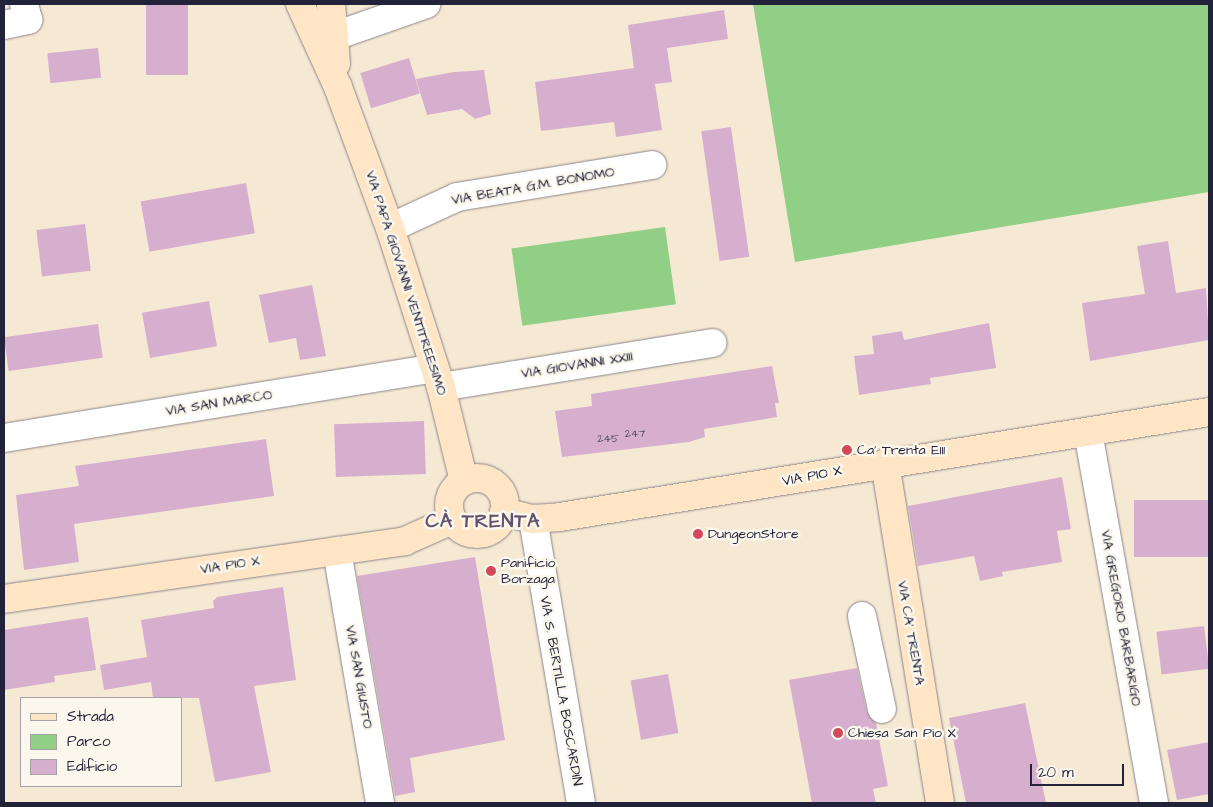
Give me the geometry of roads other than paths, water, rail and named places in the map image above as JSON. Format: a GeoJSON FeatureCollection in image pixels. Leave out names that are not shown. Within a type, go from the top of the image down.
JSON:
{"type":"FeatureCollection","features":[{"type":"Feature","properties":{"kind":"street","name":"VIA PAPA GIOVANNI VENTITREESIMO"},"geometry":{"type":"LineString","coordinates":[[300,4],[338,87],[390,228],[438,377],[464,481]]}},
{"type":"Feature","properties":{"kind":"street","name":"VIA PAPA GIOVANNI VENTITREESIMO"},"geometry":{"type":"LineString","coordinates":[[332,4],[332,37],[338,87]]}},
{"type":"Feature","properties":{"kind":"street"},"geometry":{"type":"LineString","coordinates":[[332,37],[426,4]]}},
{"type":"Feature","properties":{"kind":"street","name":"VIA BEATA G.M. BONOMO"},"geometry":{"type":"LineString","coordinates":[[390,228],[457,198],[652,164]]}},
{"type":"Feature","properties":{"kind":"street","name":"VIA GIOVANNI XXIII"},"geometry":{"type":"LineString","coordinates":[[438,377],[712,343]]}},
{"type":"Feature","properties":{"kind":"street","name":"VIA SAN MARCO"},"geometry":{"type":"LineString","coordinates":[[4,438],[438,377]]}},
{"type":"Feature","properties":{"kind":"street","name":"VIA PIO X"},"geometry":{"type":"LineString","coordinates":[[504,512],[534,519],[747,489],[885,463],[1209,412]]}},
{"type":"Feature","properties":{"kind":"street","name":"VIA GREGORIO BARBARIGO"},"geometry":{"type":"LineString","coordinates":[[1088,432],[1154,803]]}},
{"type":"Feature","properties":{"kind":"street","name":"VIA CA' TRENTA"},"geometry":{"type":"LineString","coordinates":[[885,463],[940,803]]}},
{"type":"Feature","properties":{"kind":"street"},"geometry":{"type":"LineString","coordinates":[[481,478],[490,481],[502,494],[504,512],[496,526],[481,534],[464,531],[452,520],[450,498],[464,481],[481,478]]}},
{"type":"Feature","properties":{"kind":"street","name":"VIA S. BERTILLA BOSCARDIN"},"geometry":{"type":"LineString","coordinates":[[534,519],[581,803]]}},
{"type":"Feature","properties":{"kind":"street","name":"VIA PIO X"},"geometry":{"type":"LineString","coordinates":[[5,594],[405,541],[452,520]]}},
{"type":"Feature","properties":{"kind":"street","name":"VIA SAN GIUSTO"},"geometry":{"type":"LineString","coordinates":[[337,551],[380,803]]}},
{"type":"Feature","properties":{"kind":"street"},"geometry":{"type":"LineString","coordinates":[[862,616],[882,709]]}},
{"type":"Feature","properties":{"kind":"place","name":"Ca' Trenta E111"},"geometry":{"type":"Point","coordinates":[847,450]}},
{"type":"Feature","properties":{"kind":"place","name":"DungeonStore"},"geometry":{"type":"Point","coordinates":[698,534]}},
{"type":"Feature","properties":{"kind":"place","name":"Panificio Borzaga"},"geometry":{"type":"Point","coordinates":[491,571]}},
{"type":"Feature","properties":{"kind":"place","name":"Chiesa San Pio X"},"geometry":{"type":"Point","coordinates":[838,733]}},
{"type":"Feature","properties":{"kind":"district","name":"CÀ TRENTA"},"geometry":{"type":"Point","coordinates":[483,522]}}]}
